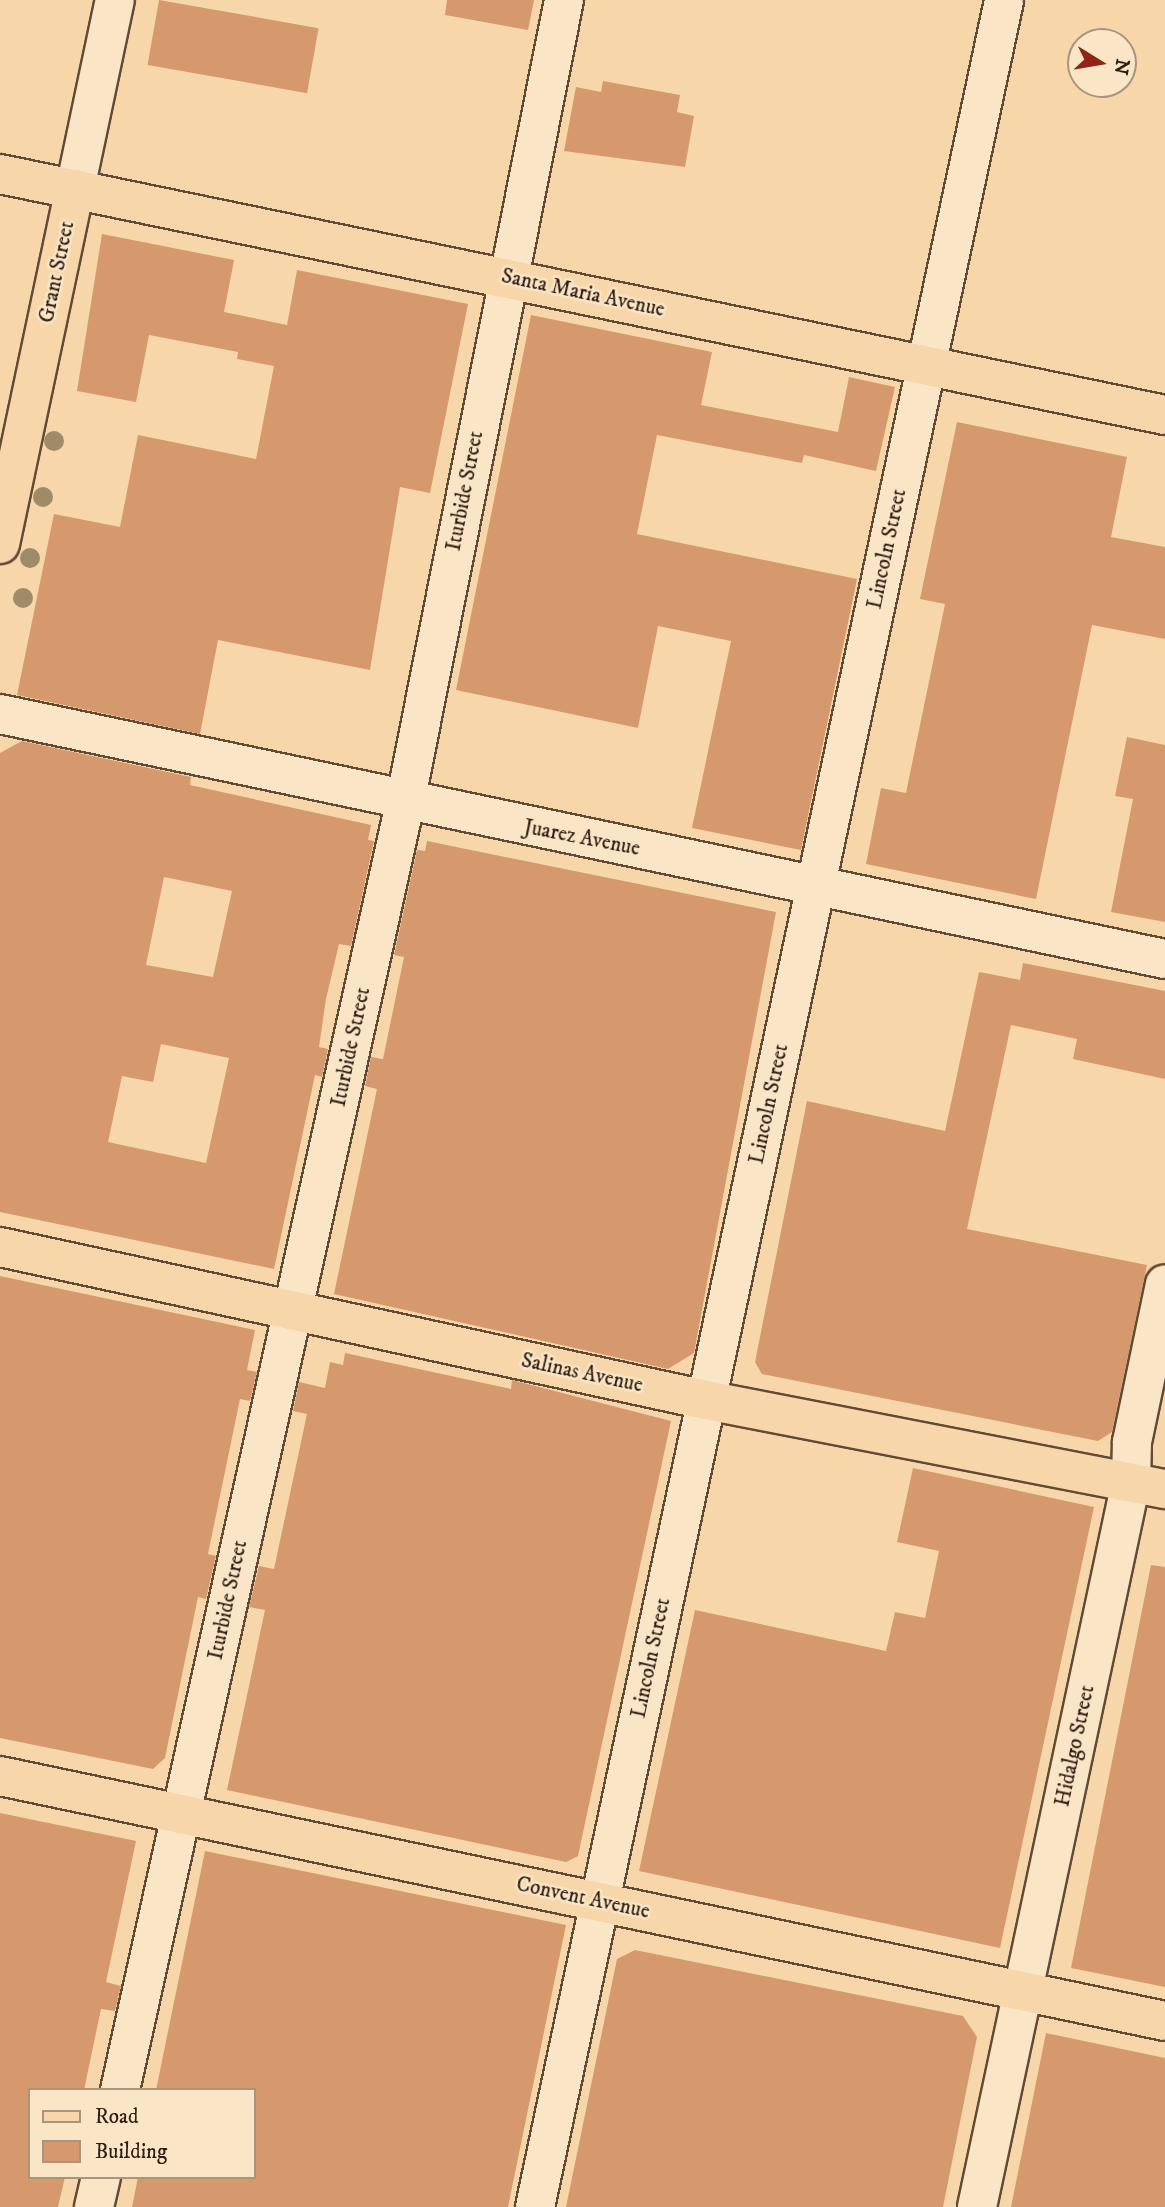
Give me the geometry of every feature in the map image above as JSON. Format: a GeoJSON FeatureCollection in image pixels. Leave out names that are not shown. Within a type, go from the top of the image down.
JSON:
{"type":"FeatureCollection","features":[{"type":"Feature","properties":{"kind":"main road","name":"Santa Maria Avenue"},"geometry":{"type":"LineString","coordinates":[[0,174],[507,276],[926,368],[1165,415]]}},
{"type":"Feature","properties":{"kind":"main road","name":"Grant Street"},"geometry":{"type":"LineString","coordinates":[[0,544],[75,189]]}},
{"type":"Feature","properties":{"kind":"main road","name":"Salinas Avenue"},"geometry":{"type":"LineString","coordinates":[[0,1247],[706,1400],[1148,1486]]}},
{"type":"Feature","properties":{"kind":"main road","name":"Convent Avenue"},"geometry":{"type":"LineString","coordinates":[[0,1776],[1165,2021]]}},
{"type":"Feature","properties":{"kind":"street","name":"Grant Street"},"geometry":{"type":"LineString","coordinates":[[75,189],[115,0]]}},
{"type":"Feature","properties":{"kind":"street","name":"Iturbide Street"},"geometry":{"type":"LineString","coordinates":[[120,2088],[404,803],[564,0]]}},
{"type":"Feature","properties":{"kind":"street","name":"Lincoln Street"},"geometry":{"type":"LineString","coordinates":[[535,2207],[1004,0]]}},
{"type":"Feature","properties":{"kind":"street","name":"Juarez Avenue"},"geometry":{"type":"LineString","coordinates":[[0,714],[404,803],[816,885],[1165,959]]}},
{"type":"Feature","properties":{"kind":"street","name":"Hidalgo Street"},"geometry":{"type":"LineString","coordinates":[[977,2207],[1023,1992],[1148,1486],[1132,1442],[1165,1284]]}},
{"type":"Feature","properties":{"kind":"street"},"geometry":{"type":"LineString","coordinates":[[94,2207],[101,2179]]}},
{"type":"Feature","properties":{"kind":"building"},"geometry":{"type":"Polygon","coordinates":[[[159,0],[319,28],[307,93],[148,65],[159,0]]]}},
{"type":"Feature","properties":{"kind":"building"},"geometry":{"type":"Polygon","coordinates":[[[447,0],[534,0],[528,30],[445,15],[447,0]]]}},
{"type":"Feature","properties":{"kind":"building"},"geometry":{"type":"Polygon","coordinates":[[[603,81],[680,95],[677,112],[694,116],[685,167],[564,151],[576,87],[601,92],[603,81]]]}},
{"type":"Feature","properties":{"kind":"building"},"geometry":{"type":"Polygon","coordinates":[[[102,234],[234,260],[224,312],[287,325],[297,270],[468,304],[430,493],[400,487],[370,670],[218,640],[200,734],[17,695],[54,514],[120,527],[138,435],[256,459],[274,366],[237,359],[238,352],[149,335],[136,402],[77,391],[102,234]]]}},
{"type":"Feature","properties":{"kind":"building"},"geometry":{"type":"Polygon","coordinates":[[[531,315],[712,352],[701,405],[838,432],[849,377],[895,387],[876,471],[804,455],[802,463],[657,435],[637,534],[857,579],[801,850],[692,828],[731,641],[658,626],[638,728],[456,690],[531,315]]]}},
{"type":"Feature","properties":{"kind":"building"},"geometry":{"type":"Polygon","coordinates":[[[957,422],[1127,457],[1111,537],[1165,547],[1165,639],[1092,625],[1036,899],[866,864],[881,788],[906,793],[945,604],[920,599],[957,422]]]}},
{"type":"Feature","properties":{"kind":"building"},"geometry":{"type":"Polygon","coordinates":[[[1127,737],[1165,745],[1165,922],[1111,912],[1133,799],[1115,796],[1127,737]]]}},
{"type":"Feature","properties":{"kind":"building"},"geometry":{"type":"Polygon","coordinates":[[[22,741],[191,777],[190,785],[371,825],[368,840],[374,841],[351,946],[339,944],[326,999],[319,1047],[328,1049],[322,1077],[315,1075],[274,1269],[0,1212],[0,753],[22,741]],[[164,877],[146,965],[213,977],[232,891],[164,877]],[[161,1044],[153,1082],[122,1076],[108,1142],[206,1163],[229,1058],[161,1044]]]}},
{"type":"Feature","properties":{"kind":"building"},"geometry":{"type":"Polygon","coordinates":[[[427,841],[776,912],[694,1353],[668,1369],[334,1294],[377,1089],[365,1086],[371,1057],[383,1059],[404,957],[394,955],[417,850],[425,851],[427,841]]]}},
{"type":"Feature","properties":{"kind":"building"},"geometry":{"type":"Polygon","coordinates":[[[1023,963],[1165,991],[1165,1079],[1073,1059],[1077,1039],[1011,1025],[967,1229],[1147,1265],[1112,1432],[1098,1441],[762,1374],[755,1362],[807,1101],[945,1131],[979,972],[1020,980],[1023,963]]]}},
{"type":"Feature","properties":{"kind":"building"},"geometry":{"type":"Polygon","coordinates":[[[0,1276],[255,1330],[247,1370],[257,1372],[250,1401],[240,1399],[208,1554],[216,1556],[206,1599],[198,1597],[165,1758],[153,1769],[0,1738],[0,1276]]]}},
{"type":"Feature","properties":{"kind":"building"},"geometry":{"type":"Polygon","coordinates":[[[345,1353],[511,1389],[512,1380],[671,1421],[578,1856],[566,1862],[227,1790],[265,1610],[249,1607],[259,1566],[274,1569],[307,1414],[293,1411],[299,1382],[325,1388],[330,1362],[343,1365],[345,1353]]]}},
{"type":"Feature","properties":{"kind":"building"},"geometry":{"type":"Polygon","coordinates":[[[913,1468],[1094,1507],[1000,1948],[639,1871],[695,1610],[886,1651],[895,1612],[925,1618],[939,1551],[897,1542],[913,1468]]]}},
{"type":"Feature","properties":{"kind":"building"},"geometry":{"type":"Polygon","coordinates":[[[1151,1565],[1165,1567],[1165,1987],[1071,1968],[1151,1565]]]}},
{"type":"Feature","properties":{"kind":"building"},"geometry":{"type":"Polygon","coordinates":[[[0,1813],[136,1841],[106,1982],[121,1986],[115,2011],[101,2009],[84,2088],[28,2088],[28,2179],[65,2179],[58,2207],[0,2207],[0,1813]]]}},
{"type":"Feature","properties":{"kind":"building"},"geometry":{"type":"Polygon","coordinates":[[[205,1851],[566,1925],[508,2207],[132,2207],[138,2179],[256,2179],[256,2088],[156,2088],[205,1851]]]}},
{"type":"Feature","properties":{"kind":"building"},"geometry":{"type":"Polygon","coordinates":[[[635,1950],[963,2016],[977,2037],[943,2207],[566,2207],[617,1959],[635,1950]]]}},
{"type":"Feature","properties":{"kind":"building"},"geometry":{"type":"Polygon","coordinates":[[[1046,2033],[1165,2058],[1165,2207],[1011,2207],[1046,2033]]]}}]}
